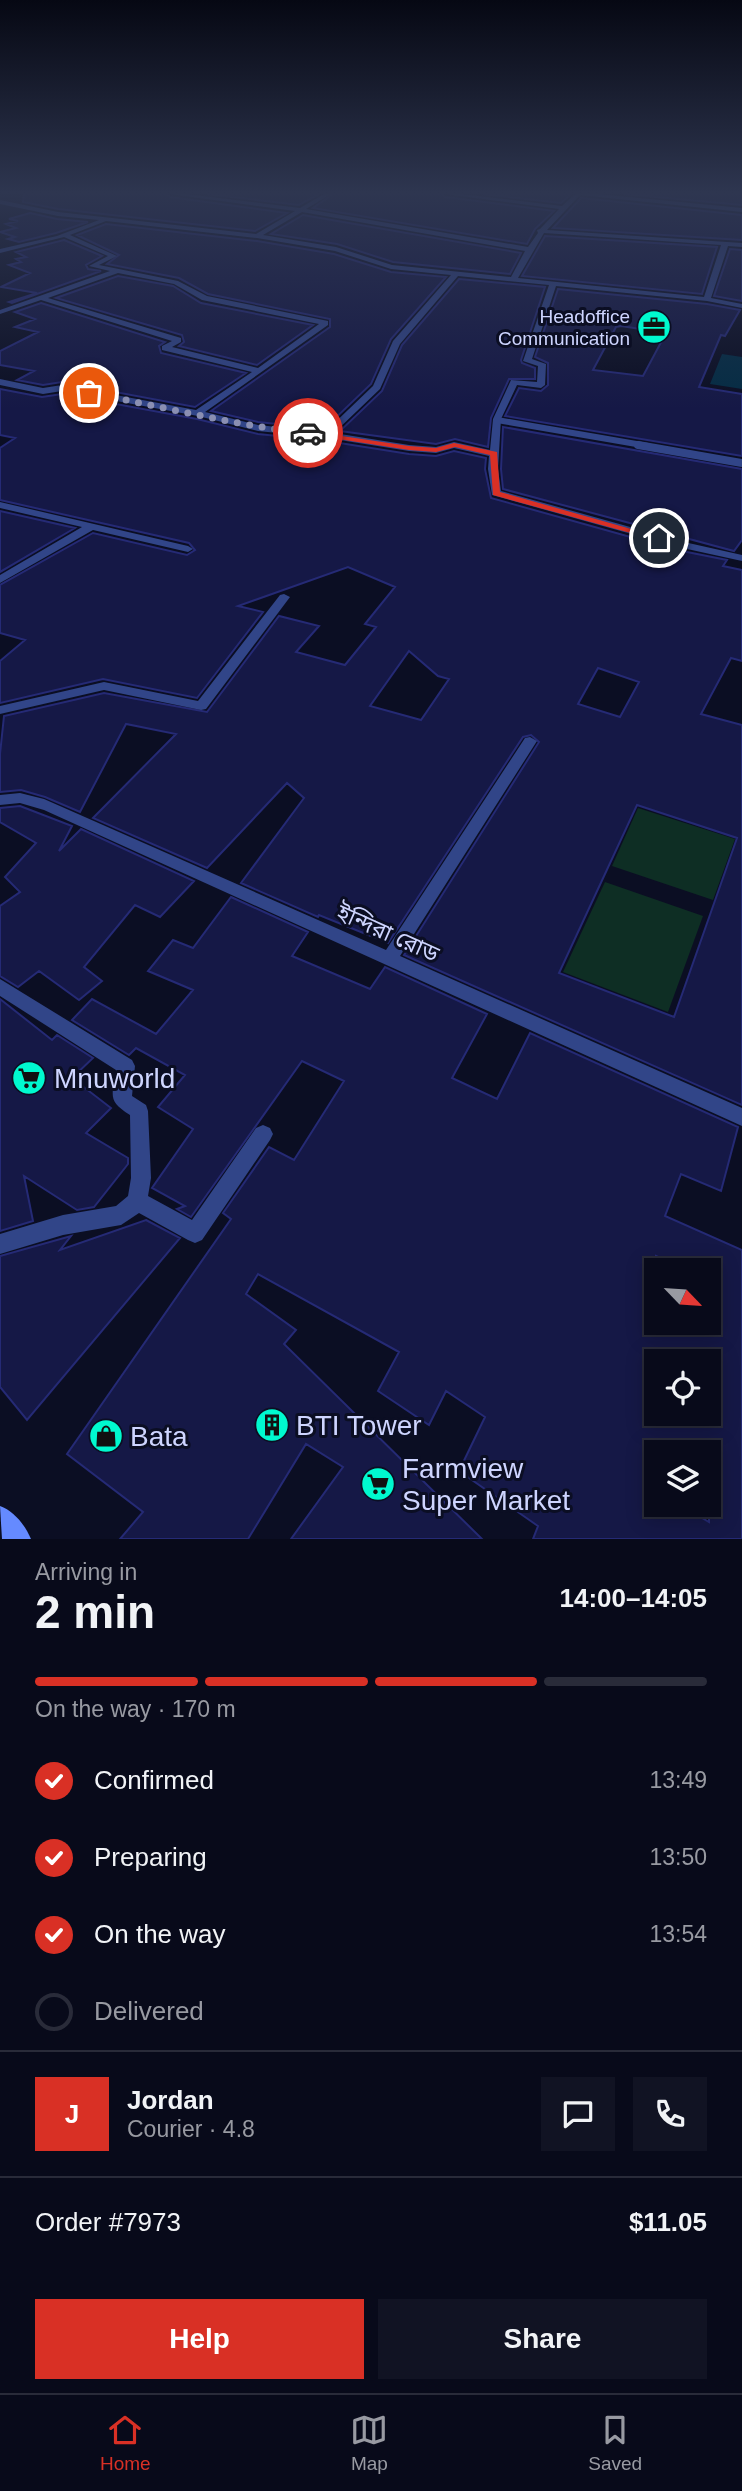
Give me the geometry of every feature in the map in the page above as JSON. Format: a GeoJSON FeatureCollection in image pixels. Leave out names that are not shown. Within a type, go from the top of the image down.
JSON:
{"type":"FeatureCollection","features":[{"type":"Feature","properties":{"kind":"main road"},"geometry":{"type":"LineString","coordinates":[[0,1518],[18,1539]]}},
{"type":"Feature","properties":{"kind":"street"},"geometry":{"type":"LineString","coordinates":[[92,266],[176,282],[205,298],[325,323],[198,413]]}},
{"type":"Feature","properties":{"kind":"street"},"geometry":{"type":"LineString","coordinates":[[387,266],[707,299],[742,306]]}},
{"type":"Feature","properties":{"kind":"street"},"geometry":{"type":"LineString","coordinates":[[514,279],[520,266]]}},
{"type":"Feature","properties":{"kind":"street"},"geometry":{"type":"LineString","coordinates":[[707,299],[718,266]]}},
{"type":"Feature","properties":{"kind":"street"},"geometry":{"type":"LineString","coordinates":[[0,312],[115,272]]}},
{"type":"Feature","properties":{"kind":"street"},"geometry":{"type":"LineString","coordinates":[[327,435],[377,387],[396,343],[457,274]]}},
{"type":"Feature","properties":{"kind":"street"},"geometry":{"type":"LineString","coordinates":[[554,283],[527,361],[541,363],[541,385],[514,382],[497,420],[494,454],[496,494],[682,545],[742,558]]}},
{"type":"Feature","properties":{"kind":"street"},"geometry":{"type":"LineString","coordinates":[[42,298],[178,340],[165,348],[259,371]]}},
{"type":"Feature","properties":{"kind":"street"},"geometry":{"type":"LineString","coordinates":[[0,382],[43,391],[62,388],[198,413],[258,428],[327,435],[409,448],[436,450],[454,445],[494,454]]}},
{"type":"Feature","properties":{"kind":"street"},"geometry":{"type":"LineString","coordinates":[[0,505],[89,528],[188,549]]}},
{"type":"Feature","properties":{"kind":"street"},"geometry":{"type":"LineString","coordinates":[[0,580],[89,528]]}},
{"type":"Feature","properties":{"kind":"street"},"geometry":{"type":"LineString","coordinates":[[0,710],[104,686],[201,706],[284,597]]}},
{"type":"Feature","properties":{"kind":"street"},"geometry":{"type":"LineString","coordinates":[[390,958],[530,741]]}},
{"type":"Feature","properties":{"kind":"street","name":"ইন্দিরা রোড"},"geometry":{"type":"LineString","coordinates":[[6,798],[34,801],[77,819],[590,1044],[742,1117]]}},
{"type":"Feature","properties":{"kind":"street"},"geometry":{"type":"LineString","coordinates":[[0,986],[126,1066],[122,1100],[139,1111],[141,1178],[137,1201],[121,1216],[63,1225],[0,1244]]}},
{"type":"Feature","properties":{"kind":"street"},"geometry":{"type":"LineString","coordinates":[[137,1201],[195,1233],[263,1134]]}},
{"type":"Feature","properties":{"kind":"lane"},"geometry":{"type":"LineString","coordinates":[[497,420],[742,463]]}},
{"type":"Feature","properties":{"kind":"green space"},"geometry":{"type":"Polygon","coordinates":[[[638,808],[735,839],[713,900],[612,866],[638,808]]]}},
{"type":"Feature","properties":{"kind":"green space"},"geometry":{"type":"Polygon","coordinates":[[[605,882],[703,916],[668,1012],[563,972],[605,882]]]}},
{"type":"Feature","properties":{"kind":"water"},"geometry":{"type":"Polygon","coordinates":[[[722,354],[742,357],[742,389],[710,384],[722,354]]]}},
{"type":"Feature","properties":{"kind":"building"},"geometry":{"type":"Polygon","coordinates":[[[11,266],[86,266],[88,269],[101,271],[12,303],[9,302],[37,293],[1,287],[30,273],[11,266]]]}},
{"type":"Feature","properties":{"kind":"building"},"geometry":{"type":"Polygon","coordinates":[[[116,266],[371,266],[391,272],[446,277],[391,339],[371,384],[324,429],[258,422],[211,411],[330,327],[330,319],[208,294],[179,278],[116,266]]]}},
{"type":"Feature","properties":{"kind":"building"},"geometry":{"type":"Polygon","coordinates":[[[430,266],[514,266],[510,274],[430,266]]]}},
{"type":"Feature","properties":{"kind":"building"},"geometry":{"type":"Polygon","coordinates":[[[528,266],[711,266],[702,294],[522,276],[528,266]]]}},
{"type":"Feature","properties":{"kind":"building"},"geometry":{"type":"Polygon","coordinates":[[[724,266],[742,266],[742,301],[714,296],[724,266]]]}},
{"type":"Feature","properties":{"kind":"building"},"geometry":{"type":"Polygon","coordinates":[[[118,276],[173,286],[201,303],[313,325],[257,365],[179,346],[184,342],[182,335],[56,298],[118,276]]]}},
{"type":"Feature","properties":{"kind":"building"},"geometry":{"type":"Polygon","coordinates":[[[459,279],[545,287],[521,360],[522,363],[535,368],[535,379],[509,379],[491,418],[488,447],[455,439],[436,444],[340,431],[382,391],[402,345],[459,279]]]}},
{"type":"Feature","properties":{"kind":"building"},"geometry":{"type":"Polygon","coordinates":[[[558,289],[707,304],[740,310],[725,336],[721,335],[699,387],[742,394],[742,456],[505,416],[519,388],[541,391],[548,385],[548,363],[535,357],[558,289]],[[616,327],[593,370],[643,376],[666,333],[616,327]]]}},
{"type":"Feature","properties":{"kind":"building"},"geometry":{"type":"Polygon","coordinates":[[[41,303],[165,342],[159,346],[161,353],[246,373],[195,407],[62,382],[43,385],[17,380],[34,371],[0,365],[0,351],[38,332],[15,327],[35,319],[15,312],[41,303]]]}},
{"type":"Feature","properties":{"kind":"building"},"geometry":{"type":"Polygon","coordinates":[[[0,389],[42,397],[62,394],[197,419],[258,434],[327,441],[409,454],[436,456],[454,451],[486,458],[485,469],[491,498],[677,550],[727,560],[723,566],[742,570],[742,661],[731,658],[701,714],[742,725],[742,1105],[404,955],[539,742],[531,735],[523,737],[388,943],[319,915],[318,917],[241,883],[304,798],[287,783],[207,868],[93,818],[176,734],[126,724],[80,812],[21,790],[0,792],[4,716],[104,693],[207,712],[279,616],[319,626],[296,652],[345,665],[376,627],[365,624],[395,587],[348,567],[238,606],[263,612],[197,698],[103,679],[0,703],[0,661],[25,640],[0,633],[0,585],[93,533],[187,555],[195,550],[189,543],[0,500],[0,448],[15,438],[0,435],[0,389]],[[409,651],[370,706],[421,720],[449,679],[438,676],[409,651]],[[598,668],[578,704],[620,717],[639,682],[598,668]],[[637,805],[559,973],[674,1017],[737,838],[637,805]]]}},
{"type":"Feature","properties":{"kind":"building"},"geometry":{"type":"Polygon","coordinates":[[[503,427],[742,469],[742,540],[734,551],[503,489],[503,427]]]}},
{"type":"Feature","properties":{"kind":"building"},"geometry":{"type":"Polygon","coordinates":[[[0,511],[75,528],[0,572],[0,511]]]}},
{"type":"Feature","properties":{"kind":"building"},"geometry":{"type":"Polygon","coordinates":[[[20,806],[72,826],[59,851],[81,829],[194,881],[160,917],[135,905],[84,967],[102,981],[79,1000],[39,971],[18,987],[0,976],[0,906],[20,892],[5,877],[36,843],[0,822],[0,808],[20,806]]]}},
{"type":"Feature","properties":{"kind":"building"},"geometry":{"type":"Polygon","coordinates":[[[231,897],[308,932],[292,956],[370,989],[385,967],[487,1014],[452,1078],[497,1099],[530,1033],[738,1127],[721,1191],[681,1174],[665,1216],[742,1250],[742,1539],[533,1539],[538,1526],[459,1471],[485,1417],[446,1391],[429,1425],[378,1391],[399,1352],[258,1274],[246,1294],[296,1330],[284,1344],[482,1539],[291,1539],[343,1467],[306,1444],[248,1539],[120,1539],[143,1512],[67,1454],[231,1219],[223,1213],[269,1147],[294,1160],[344,1081],[302,1061],[191,1217],[177,1209],[185,1206],[152,1188],[193,1129],[158,1107],[185,1075],[136,1048],[129,1055],[72,1020],[92,999],[156,1034],[193,990],[148,971],[173,940],[193,948],[231,897]]]}},
{"type":"Feature","properties":{"kind":"building"},"geometry":{"type":"Polygon","coordinates":[[[0,999],[52,1040],[57,1035],[93,1058],[72,1078],[111,1108],[86,1133],[128,1158],[128,1164],[94,1207],[77,1210],[24,1176],[33,1221],[0,1231],[0,999]]]}},
{"type":"Feature","properties":{"kind":"building"},"geometry":{"type":"Polygon","coordinates":[[[146,1220],[180,1238],[27,1420],[0,1387],[0,1256],[71,1236],[60,1250],[146,1220]]]}},
{"type":"Feature","properties":{"kind":"way so far"},"geometry":{"type":"LineString","coordinates":[[89,393],[198,413],[258,428],[308,433]]}},
{"type":"Feature","properties":{"kind":"place","name":"Headoffice Communication"},"geometry":{"type":"Point","coordinates":[654,327]}},
{"type":"Feature","properties":{"kind":"place","name":"Mnuworld"},"geometry":{"type":"Point","coordinates":[29,1078]}},
{"type":"Feature","properties":{"kind":"place","name":"BTI Tower"},"geometry":{"type":"Point","coordinates":[272,1425]}},
{"type":"Feature","properties":{"kind":"place","name":"Bata"},"geometry":{"type":"Point","coordinates":[106,1436]}},
{"type":"Feature","properties":{"kind":"place","name":"Farmview Super Market"},"geometry":{"type":"Point","coordinates":[378,1484]}},
{"type":"Feature","properties":{"kind":"route"},"geometry":{"type":"LineString","coordinates":[[308,433],[409,448],[436,450],[454,445],[494,454],[496,494],[659,538]]}}]}
